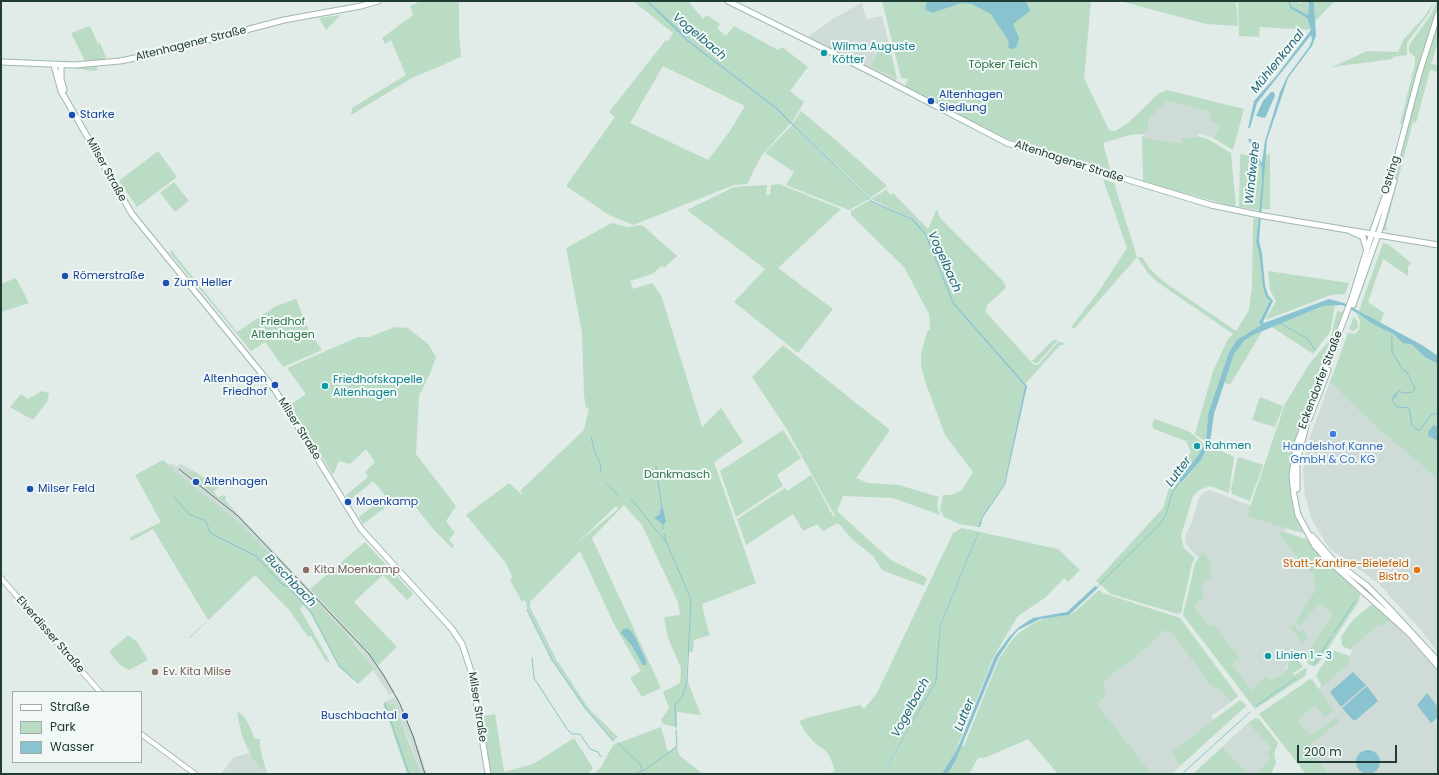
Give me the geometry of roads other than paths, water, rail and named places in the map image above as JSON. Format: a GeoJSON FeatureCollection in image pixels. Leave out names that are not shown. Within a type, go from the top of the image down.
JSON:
{"type":"FeatureCollection","features":[{"type":"Feature","properties":{"kind":"main road","name":"Altenhagener Straße"},"geometry":{"type":"LineString","coordinates":[[1,62],[54,65],[98,64],[150,55],[278,21],[361,6],[378,1]]}},
{"type":"Feature","properties":{"kind":"main road","name":"Altenhagener Straße"},"geometry":{"type":"LineString","coordinates":[[728,1],[1007,143],[1157,190],[1211,205],[1264,216],[1345,228],[1438,245]]}},
{"type":"Feature","properties":{"kind":"main road","name":"Ostring"},"geometry":{"type":"LineString","coordinates":[[1372,233],[1392,177],[1419,74],[1438,14]]}},
{"type":"Feature","properties":{"kind":"main road","name":"Milser Straße"},"geometry":{"type":"LineString","coordinates":[[54,65],[60,87],[132,214],[275,390],[361,529],[452,629],[462,644],[472,671],[488,774]]}},
{"type":"Feature","properties":{"kind":"main road","name":"Milser Straße"},"geometry":{"type":"LineString","coordinates":[[61,65],[61,79],[67,99]]}},
{"type":"Feature","properties":{"kind":"main road","name":"Ostring"},"geometry":{"type":"LineString","coordinates":[[1378,234],[1395,178],[1408,116]]}},
{"type":"Feature","properties":{"kind":"main road"},"geometry":{"type":"LineString","coordinates":[[1345,228],[1363,237],[1366,251]]}},
{"type":"Feature","properties":{"kind":"main road","name":"Eckendorfer Straße"},"geometry":{"type":"LineString","coordinates":[[1354,299],[1372,233]]}},
{"type":"Feature","properties":{"kind":"main road","name":"Eckendorfer Straße"},"geometry":{"type":"LineString","coordinates":[[1378,234],[1296,446],[1292,476],[1295,503],[1303,526],[1320,552],[1396,621],[1438,666]]}},
{"type":"Feature","properties":{"kind":"main road","name":"Eckendorfer Straße"},"geometry":{"type":"LineString","coordinates":[[1347,315],[1300,447],[1296,476],[1299,504],[1310,531],[1324,551],[1378,596],[1438,661]]}},
{"type":"Feature","properties":{"kind":"street","name":"Elverdisser Straße"},"geometry":{"type":"LineString","coordinates":[[1,578],[99,691]]}},
{"type":"Feature","properties":{"kind":"street"},"geometry":{"type":"LineString","coordinates":[[142,735],[195,774]]}},
{"type":"Feature","properties":{"kind":"water"},"geometry":{"type":"Polygon","coordinates":[[[646,1],[648,1],[688,40],[776,107],[872,201],[913,219],[926,234],[954,303],[1027,386],[1005,485],[983,517],[980,527],[978,527],[983,515],[1004,485],[1025,386],[953,304],[925,235],[912,220],[872,202],[775,108],[687,41],[646,1]]]}},
{"type":"Feature","properties":{"kind":"water"},"geometry":{"type":"Polygon","coordinates":[[[927,1],[1026,1],[1030,11],[1013,24],[1019,38],[1016,48],[1011,49],[1008,48],[1009,42],[991,14],[972,4],[961,3],[932,13],[925,9],[927,1]]]}},
{"type":"Feature","properties":{"kind":"water"},"geometry":{"type":"Polygon","coordinates":[[[1288,1],[1290,1],[1291,6],[1308,15],[1309,1],[1314,1],[1316,36],[1312,46],[1288,78],[1267,140],[1259,241],[1262,253],[1265,285],[1268,295],[1273,301],[1263,322],[1264,323],[1329,299],[1344,303],[1422,345],[1438,356],[1438,364],[1425,357],[1411,344],[1403,343],[1393,334],[1371,323],[1359,314],[1342,305],[1323,306],[1253,335],[1244,341],[1234,354],[1214,414],[1210,443],[1201,460],[1182,482],[1178,480],[1196,458],[1206,442],[1208,414],[1229,352],[1237,340],[1261,325],[1259,322],[1270,301],[1266,297],[1263,287],[1259,253],[1256,242],[1262,168],[1248,139],[1251,139],[1254,150],[1262,163],[1265,141],[1280,92],[1287,77],[1309,47],[1312,40],[1311,35],[1257,103],[1250,128],[1248,128],[1254,101],[1277,75],[1311,30],[1307,18],[1290,8],[1288,1]]]}},
{"type":"Feature","properties":{"kind":"water"},"geometry":{"type":"Polygon","coordinates":[[[1271,92],[1274,92],[1275,96],[1265,118],[1256,116],[1263,101],[1271,92]]]}},
{"type":"Feature","properties":{"kind":"water"},"geometry":{"type":"Polygon","coordinates":[[[1434,425],[1438,427],[1438,441],[1428,436],[1429,430],[1434,425]]]}},
{"type":"Feature","properties":{"kind":"water"},"geometry":{"type":"Polygon","coordinates":[[[663,508],[666,522],[663,524],[654,518],[660,514],[660,509],[663,508]]]}},
{"type":"Feature","properties":{"kind":"water"},"geometry":{"type":"Polygon","coordinates":[[[1095,586],[1098,588],[1069,615],[1040,619],[1018,630],[1012,637],[998,658],[955,762],[947,774],[942,774],[957,750],[995,656],[1009,637],[1019,627],[1033,618],[1067,612],[1095,586]]]}},
{"type":"Feature","properties":{"kind":"water"},"geometry":{"type":"Polygon","coordinates":[[[628,628],[634,635],[646,660],[646,665],[643,665],[632,646],[621,633],[622,630],[628,628]]]}},
{"type":"Feature","properties":{"kind":"water"},"geometry":{"type":"Polygon","coordinates":[[[1353,672],[1366,685],[1341,707],[1330,692],[1353,672]]]}},
{"type":"Feature","properties":{"kind":"water"},"geometry":{"type":"Polygon","coordinates":[[[1367,686],[1378,701],[1356,720],[1353,720],[1342,708],[1367,686]]]}},
{"type":"Feature","properties":{"kind":"water"},"geometry":{"type":"Polygon","coordinates":[[[1427,693],[1438,707],[1438,717],[1431,723],[1417,705],[1427,693]]]}},
{"type":"Feature","properties":{"kind":"water"},"geometry":{"type":"Polygon","coordinates":[[[1368,750],[1377,753],[1380,762],[1377,771],[1368,774],[1359,771],[1356,762],[1359,753],[1368,750]]]}},
{"type":"Feature","properties":{"kind":"waterway"},"geometry":{"type":"LineString","coordinates":[[1280,323],[1308,339],[1315,350]]}},
{"type":"Feature","properties":{"kind":"waterway"},"geometry":{"type":"LineString","coordinates":[[1392,333],[1392,352],[1403,370],[1406,371],[1415,388],[1413,392],[1403,393],[1399,391],[1394,395],[1392,400],[1397,407],[1409,408],[1412,425],[1417,430],[1420,430],[1431,415],[1438,413]]}},
{"type":"Feature","properties":{"kind":"waterway"},"geometry":{"type":"LineString","coordinates":[[1392,399],[1396,397],[1396,393]]}},
{"type":"Feature","properties":{"kind":"waterway"},"geometry":{"type":"LineString","coordinates":[[591,437],[595,453],[600,463],[601,472]]}},
{"type":"Feature","properties":{"kind":"waterway"},"geometry":{"type":"LineString","coordinates":[[656,466],[662,509]]}},
{"type":"Feature","properties":{"kind":"waterway","name":"Lutter"},"geometry":{"type":"LineString","coordinates":[[1097,587],[1159,525],[1166,515],[1172,493],[1181,480]]}},
{"type":"Feature","properties":{"kind":"waterway"},"geometry":{"type":"LineString","coordinates":[[607,484],[618,495]]}},
{"type":"Feature","properties":{"kind":"waterway","name":"Buschbach"},"geometry":{"type":"LineString","coordinates":[[174,497],[189,514],[206,521],[210,533],[256,556],[282,584],[289,587],[312,614],[339,666],[358,683]]}},
{"type":"Feature","properties":{"kind":"waterway"},"geometry":{"type":"LineString","coordinates":[[631,499],[666,542],[691,599],[687,682],[682,697],[675,705],[676,727]]}},
{"type":"Feature","properties":{"kind":"waterway"},"geometry":{"type":"LineString","coordinates":[[663,522],[663,529]]}},
{"type":"Feature","properties":{"kind":"waterway","name":"Vogelbach"},"geometry":{"type":"LineString","coordinates":[[883,774],[936,681],[940,625],[979,532]]}},
{"type":"Feature","properties":{"kind":"waterway"},"geometry":{"type":"LineString","coordinates":[[664,534],[666,541]]}},
{"type":"Feature","properties":{"kind":"waterway"},"geometry":{"type":"LineString","coordinates":[[1334,633],[1355,601]]}},
{"type":"Feature","properties":{"kind":"waterway"},"geometry":{"type":"LineString","coordinates":[[527,610],[552,660],[585,708],[613,741]]}},
{"type":"Feature","properties":{"kind":"waterway"},"geometry":{"type":"LineString","coordinates":[[1313,666],[1332,636]]}},
{"type":"Feature","properties":{"kind":"waterway"},"geometry":{"type":"LineString","coordinates":[[532,658],[534,678],[567,729],[572,734],[580,734],[590,749],[598,752],[601,757]]}},
{"type":"Feature","properties":{"kind":"waterway"},"geometry":{"type":"LineString","coordinates":[[1256,706],[1296,678]]}},
{"type":"Feature","properties":{"kind":"waterway","name":"Buschbach"},"geometry":{"type":"LineString","coordinates":[[385,704],[409,774]]}},
{"type":"Feature","properties":{"kind":"waterway"},"geometry":{"type":"LineString","coordinates":[[1182,774],[1250,712]]}},
{"type":"Feature","properties":{"kind":"waterway"},"geometry":{"type":"LineString","coordinates":[[635,774],[646,769],[677,746],[676,730]]}},
{"type":"Feature","properties":{"kind":"waterway"},"geometry":{"type":"LineString","coordinates":[[618,743],[640,764],[642,770]]}},
{"type":"Feature","properties":{"kind":"tram line"},"geometry":{"type":"LineString","coordinates":[[179,469],[238,516],[369,654],[400,704],[413,736],[425,774]]}},
{"type":"Feature","properties":{"kind":"place","name":"Wilma Auguste Kötter"},"geometry":{"type":"Point","coordinates":[824,53]}},
{"type":"Feature","properties":{"kind":"place","name":"Altenhagen Siedlung"},"geometry":{"type":"Point","coordinates":[931,101]}},
{"type":"Feature","properties":{"kind":"place","name":"Starke"},"geometry":{"type":"Point","coordinates":[72,115]}},
{"type":"Feature","properties":{"kind":"place","name":"Römerstraße"},"geometry":{"type":"Point","coordinates":[65,276]}},
{"type":"Feature","properties":{"kind":"place","name":"Zum Heller"},"geometry":{"type":"Point","coordinates":[166,283]}},
{"type":"Feature","properties":{"kind":"place","name":"Altenhagen Friedhof"},"geometry":{"type":"Point","coordinates":[275,385]}},
{"type":"Feature","properties":{"kind":"place","name":"Friedhofskapelle Altenhagen"},"geometry":{"type":"Point","coordinates":[325,386]}},
{"type":"Feature","properties":{"kind":"place","name":"Handelshof Kanne GmbH & Co. KG"},"geometry":{"type":"Point","coordinates":[1333,434]}},
{"type":"Feature","properties":{"kind":"place","name":"Rahmen"},"geometry":{"type":"Point","coordinates":[1197,446]}},
{"type":"Feature","properties":{"kind":"place","name":"Altenhagen"},"geometry":{"type":"Point","coordinates":[196,482]}},
{"type":"Feature","properties":{"kind":"place","name":"Milser Feld"},"geometry":{"type":"Point","coordinates":[30,489]}},
{"type":"Feature","properties":{"kind":"place","name":"Moenkamp"},"geometry":{"type":"Point","coordinates":[348,502]}},
{"type":"Feature","properties":{"kind":"place","name":"Kita Moenkamp"},"geometry":{"type":"Point","coordinates":[306,570]}},
{"type":"Feature","properties":{"kind":"place","name":"Statt-Kantine-Bielefeld Bistro"},"geometry":{"type":"Point","coordinates":[1417,570]}},
{"type":"Feature","properties":{"kind":"place","name":"Linien 1 - 3"},"geometry":{"type":"Point","coordinates":[1268,656]}},
{"type":"Feature","properties":{"kind":"place","name":"Ev. Kita Milse"},"geometry":{"type":"Point","coordinates":[155,672]}},
{"type":"Feature","properties":{"kind":"place","name":"Buschbachtal"},"geometry":{"type":"Point","coordinates":[405,716]}},
{"type":"Feature","properties":{"kind":"water label","name":"Mühlenkanal"},"geometry":{"type":"Point","coordinates":[1278,62]}},
{"type":"Feature","properties":{"kind":"water label","name":"Windwehe"},"geometry":{"type":"Point","coordinates":[1253,173]}},
{"type":"Feature","properties":{"kind":"park label","name":"Töpker Teich"},"geometry":{"type":"Point","coordinates":[1003,65]}},
{"type":"Feature","properties":{"kind":"park label","name":"Friedhof Altenhagen"},"geometry":{"type":"Point","coordinates":[283,328]}},
{"type":"Feature","properties":{"kind":"park label","name":"Dankmasch"},"geometry":{"type":"Point","coordinates":[677,475]}}]}
